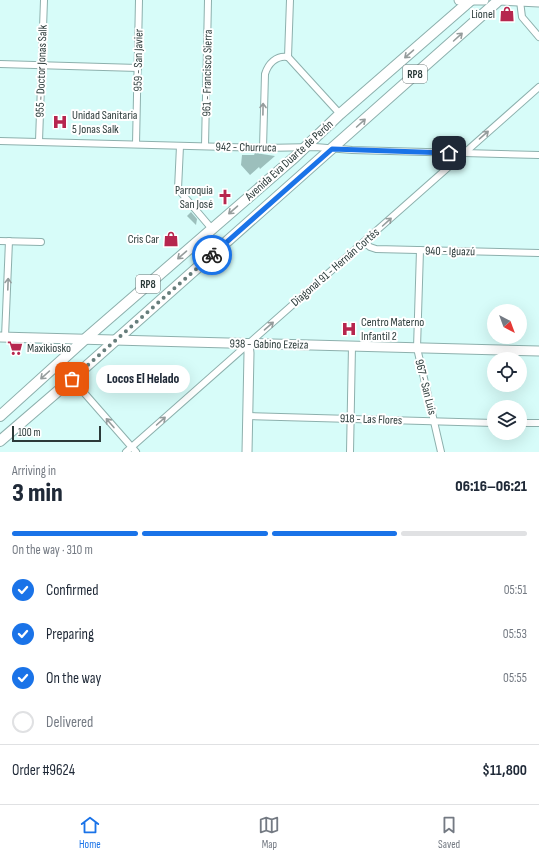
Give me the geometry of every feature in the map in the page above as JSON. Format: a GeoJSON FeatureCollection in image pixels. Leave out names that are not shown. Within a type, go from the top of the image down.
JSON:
{"type":"FeatureCollection","features":[{"type":"Feature","properties":{"kind":"main road","name":"Avenida Eva Duarte de Perón"},"geometry":{"type":"LineString","coordinates":[[0,416],[84,340],[295,157],[340,114],[470,0]]}},
{"type":"Feature","properties":{"kind":"main road","name":"Avenida Eva Duarte de Perón"},"geometry":{"type":"LineString","coordinates":[[0,442],[499,0]]}},
{"type":"Feature","properties":{"kind":"street","name":"955 - Doctor Jonas Salk"},"geometry":{"type":"LineString","coordinates":[[39,141],[44,0]]}},
{"type":"Feature","properties":{"kind":"street","name":"959 - San Javier"},"geometry":{"type":"LineString","coordinates":[[136,144],[139,0]]}},
{"type":"Feature","properties":{"kind":"street","name":"961 - Francisco Sierra"},"geometry":{"type":"LineString","coordinates":[[205,146],[208,0]]}},
{"type":"Feature","properties":{"kind":"street"},"geometry":{"type":"LineString","coordinates":[[288,57],[290,0]]}},
{"type":"Feature","properties":{"kind":"street"},"geometry":{"type":"LineString","coordinates":[[459,0],[484,0]]}},
{"type":"Feature","properties":{"kind":"street"},"geometry":{"type":"LineString","coordinates":[[499,0],[539,2]]}},
{"type":"Feature","properties":{"kind":"street"},"geometry":{"type":"LineString","coordinates":[[520,1],[522,17],[539,37]]}},
{"type":"Feature","properties":{"kind":"street"},"geometry":{"type":"LineString","coordinates":[[263,148],[265,74],[269,66],[277,58],[282,56],[288,57],[340,114]]}},
{"type":"Feature","properties":{"kind":"street"},"geometry":{"type":"LineString","coordinates":[[0,64],[138,68]]}},
{"type":"Feature","properties":{"kind":"street","name":"Diagonal 91 - Hernán Cortés"},"geometry":{"type":"LineString","coordinates":[[126,452],[134,450],[248,344],[539,87]]}},
{"type":"Feature","properties":{"kind":"street","name":"942 - Churruca"},"geometry":{"type":"LineString","coordinates":[[0,141],[263,148],[323,147],[332,149],[539,155]]}},
{"type":"Feature","properties":{"kind":"street"},"geometry":{"type":"LineString","coordinates":[[180,146],[178,189],[212,229]]}},
{"type":"Feature","properties":{"kind":"street"},"geometry":{"type":"LineString","coordinates":[[0,241],[41,242]]}},
{"type":"Feature","properties":{"kind":"street"},"geometry":{"type":"LineString","coordinates":[[3,337],[10,241]]}},
{"type":"Feature","properties":{"kind":"street","name":"940 - Iguazú"},"geometry":{"type":"LineString","coordinates":[[364,242],[372,249],[539,253]]}},
{"type":"Feature","properties":{"kind":"street","name":"967 - San Luis"},"geometry":{"type":"LineString","coordinates":[[420,250],[417,348],[441,452]]}},
{"type":"Feature","properties":{"kind":"street","name":"938 - Gabino Ezeiza"},"geometry":{"type":"LineString","coordinates":[[3,337],[539,351]]}},
{"type":"Feature","properties":{"kind":"street"},"geometry":{"type":"LineString","coordinates":[[247,452],[248,344]]}},
{"type":"Feature","properties":{"kind":"street"},"geometry":{"type":"LineString","coordinates":[[350,452],[352,346]]}},
{"type":"Feature","properties":{"kind":"street"},"geometry":{"type":"LineString","coordinates":[[72,379],[134,450]]}},
{"type":"Feature","properties":{"kind":"street","name":"918 - Las Flores"},"geometry":{"type":"LineString","coordinates":[[248,416],[487,423]]}},
{"type":"Feature","properties":{"kind":"street"},"geometry":{"type":"LineString","coordinates":[[527,423],[539,424]]}},
{"type":"Feature","properties":{"kind":"building"},"geometry":{"type":"Polygon","coordinates":[[[255,153],[275,156],[260,169],[259,167],[250,175],[241,165],[242,155],[254,155],[255,153]]]}},
{"type":"Feature","properties":{"kind":"building"},"geometry":{"type":"Polygon","coordinates":[[[191,212],[197,219],[196,225],[187,216],[191,212]]]}},
{"type":"Feature","properties":{"kind":"building","name":"Cris Car"},"geometry":{"type":"Polygon","coordinates":[[[171,233],[177,241],[170,247],[166,243],[168,241],[166,238],[171,233]]]}},
{"type":"Feature","properties":{"kind":"way so far"},"geometry":{"type":"LineString","coordinates":[[72,379],[212,255]]}},
{"type":"Feature","properties":{"kind":"place","name":"Lionel"},"geometry":{"type":"Point","coordinates":[507,14]}},
{"type":"Feature","properties":{"kind":"place","name":"Unidad Sanitaria 5 Jonas Salk"},"geometry":{"type":"Point","coordinates":[60,122]}},
{"type":"Feature","properties":{"kind":"place","name":"Parroquia San José"},"geometry":{"type":"Point","coordinates":[225,197]}},
{"type":"Feature","properties":{"kind":"place","name":"Cris Car"},"geometry":{"type":"Point","coordinates":[171,239]}},
{"type":"Feature","properties":{"kind":"place","name":"Centro Materno Infantil 2"},"geometry":{"type":"Point","coordinates":[349,329]}},
{"type":"Feature","properties":{"kind":"place","name":"Maxikiosko"},"geometry":{"type":"Point","coordinates":[15,348]}},
{"type":"Feature","properties":{"kind":"place","name":"Locos El Helado"},"geometry":{"type":"Point","coordinates":[72,379]}},
{"type":"Feature","properties":{"kind":"route"},"geometry":{"type":"LineString","coordinates":[[212,255],[332,149],[449,153]]}}]}
